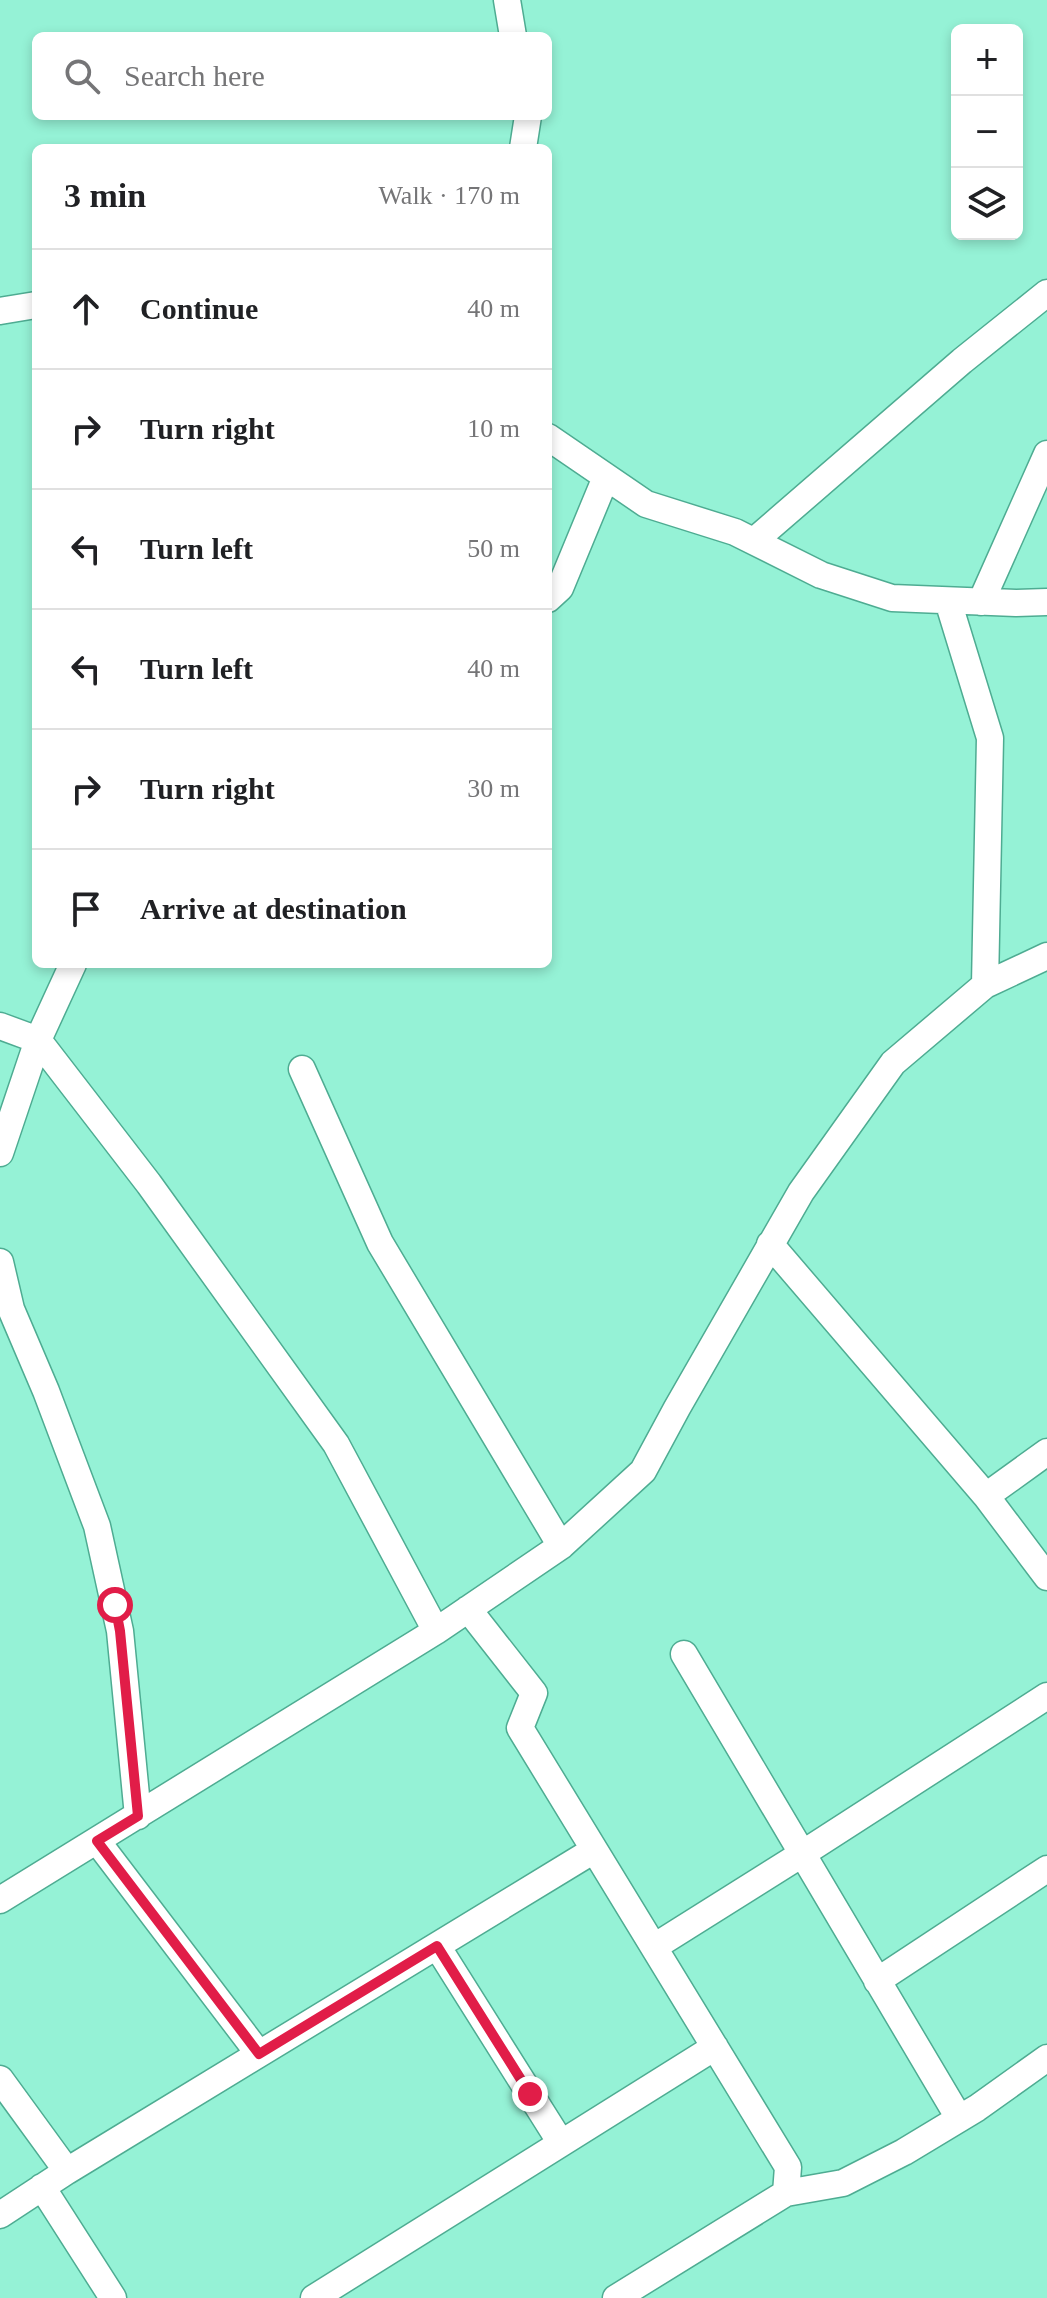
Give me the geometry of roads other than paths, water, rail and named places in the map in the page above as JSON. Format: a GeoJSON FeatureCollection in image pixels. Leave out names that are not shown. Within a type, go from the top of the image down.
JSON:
{"type":"FeatureCollection","features":[{"type":"Feature","properties":{"kind":"street"},"geometry":{"type":"LineString","coordinates":[[507,0],[512,32]]}},
{"type":"Feature","properties":{"kind":"street"},"geometry":{"type":"LineString","coordinates":[[524,144],[527,120]]}},
{"type":"Feature","properties":{"kind":"street"},"geometry":{"type":"LineString","coordinates":[[754,541],[962,361],[1047,293]]}},
{"type":"Feature","properties":{"kind":"street"},"geometry":{"type":"LineString","coordinates":[[0,311],[32,306]]}},
{"type":"Feature","properties":{"kind":"street"},"geometry":{"type":"LineString","coordinates":[[552,440],[646,504],[735,532],[821,575],[892,598],[1047,602]]}},
{"type":"Feature","properties":{"kind":"street"},"geometry":{"type":"LineString","coordinates":[[981,602],[1047,454]]}},
{"type":"Feature","properties":{"kind":"street"},"geometry":{"type":"LineString","coordinates":[[552,595],[560,588],[606,477]]}},
{"type":"Feature","properties":{"kind":"street"},"geometry":{"type":"LineString","coordinates":[[948,601],[990,738],[985,985]]}},
{"type":"Feature","properties":{"kind":"street"},"geometry":{"type":"LineString","coordinates":[[0,1900],[436,1631],[561,1546],[643,1471],[801,1192],[893,1063],[985,985],[1047,956]]}},
{"type":"Feature","properties":{"kind":"street"},"geometry":{"type":"LineString","coordinates":[[0,1153],[38,1040],[71,968]]}},
{"type":"Feature","properties":{"kind":"street"},"geometry":{"type":"LineString","coordinates":[[0,1026],[38,1040],[149,1184],[336,1444],[436,1631]]}},
{"type":"Feature","properties":{"kind":"street"},"geometry":{"type":"LineString","coordinates":[[302,1069],[380,1243],[561,1546]]}},
{"type":"Feature","properties":{"kind":"street"},"geometry":{"type":"LineString","coordinates":[[770,1244],[986,1496],[1047,1577]]}},
{"type":"Feature","properties":{"kind":"street"},"geometry":{"type":"LineString","coordinates":[[0,1262],[11,1309],[97,1526],[120,1631],[138,1816]]}},
{"type":"Feature","properties":{"kind":"street"},"geometry":{"type":"LineString","coordinates":[[986,1496],[1047,1452]]}},
{"type":"Feature","properties":{"kind":"street"},"geometry":{"type":"LineString","coordinates":[[468,1609],[534,1693],[520,1728],[788,2167],[786,2193]]}},
{"type":"Feature","properties":{"kind":"street"},"geometry":{"type":"LineString","coordinates":[[684,1654],[959,2118]]}},
{"type":"Feature","properties":{"kind":"street"},"geometry":{"type":"LineString","coordinates":[[654,1947],[1047,1696]]}},
{"type":"Feature","properties":{"kind":"street"},"geometry":{"type":"LineString","coordinates":[[97,1841],[259,2054]]}},
{"type":"Feature","properties":{"kind":"street"},"geometry":{"type":"LineString","coordinates":[[0,2215],[67,2171],[594,1850]]}},
{"type":"Feature","properties":{"kind":"street"},"geometry":{"type":"LineString","coordinates":[[877,1981],[1047,1869]]}},
{"type":"Feature","properties":{"kind":"street"},"geometry":{"type":"LineString","coordinates":[[437,1946],[561,2143]]}},
{"type":"Feature","properties":{"kind":"street"},"geometry":{"type":"LineString","coordinates":[[314,2298],[715,2047]]}},
{"type":"Feature","properties":{"kind":"street"},"geometry":{"type":"LineString","coordinates":[[616,2298],[786,2193],[843,2183],[904,2152],[1047,2058]]}},
{"type":"Feature","properties":{"kind":"street"},"geometry":{"type":"LineString","coordinates":[[0,2079],[67,2171]]}},
{"type":"Feature","properties":{"kind":"street"},"geometry":{"type":"LineString","coordinates":[[42,2187],[113,2298]]}}]}
